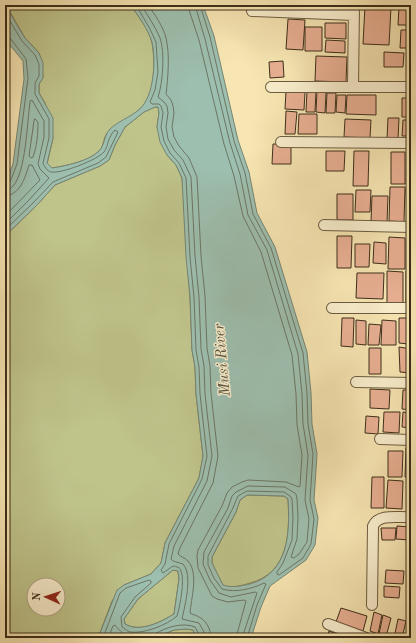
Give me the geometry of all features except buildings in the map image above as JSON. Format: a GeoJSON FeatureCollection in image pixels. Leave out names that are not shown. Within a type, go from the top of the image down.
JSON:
{"type":"FeatureCollection","features":[{"type":"Feature","properties":{"kind":"street"},"geometry":{"type":"LineString","coordinates":[[252,11],[354,10],[353,87]]}},
{"type":"Feature","properties":{"kind":"street"},"geometry":{"type":"LineString","coordinates":[[270,87],[411,87]]}},
{"type":"Feature","properties":{"kind":"street"},"geometry":{"type":"LineString","coordinates":[[281,142],[411,143]]}},
{"type":"Feature","properties":{"kind":"street"},"geometry":{"type":"LineString","coordinates":[[324,225],[411,227]]}},
{"type":"Feature","properties":{"kind":"street"},"geometry":{"type":"LineString","coordinates":[[332,308],[411,308]]}},
{"type":"Feature","properties":{"kind":"street"},"geometry":{"type":"LineString","coordinates":[[356,382],[411,383]]}},
{"type":"Feature","properties":{"kind":"street"},"geometry":{"type":"LineString","coordinates":[[380,440],[411,440]]}},
{"type":"Feature","properties":{"kind":"street"},"geometry":{"type":"LineString","coordinates":[[372,605],[373,526],[378,519],[411,517]]}},
{"type":"Feature","properties":{"kind":"street"},"geometry":{"type":"LineString","coordinates":[[328,624],[366,638]]}},
{"type":"Feature","properties":{"kind":"green space"},"geometry":{"type":"Polygon","coordinates":[[[6,5],[131,5],[146,28],[151,38],[154,57],[152,84],[148,100],[140,109],[107,133],[101,148],[91,157],[64,166],[52,168],[47,164],[53,138],[45,103],[39,93],[39,84],[43,77],[39,53],[25,38],[6,5]]]}},
{"type":"Feature","properties":{"kind":"green space"},"geometry":{"type":"Polygon","coordinates":[[[158,107],[159,113],[157,127],[167,155],[176,165],[182,178],[192,350],[195,367],[196,394],[203,456],[199,478],[165,543],[161,563],[151,574],[124,585],[112,601],[98,638],[5,638],[5,236],[55,185],[100,166],[109,160],[125,127],[144,112],[158,107]]]}},
{"type":"Feature","properties":{"kind":"green space"},"geometry":{"type":"Polygon","coordinates":[[[247,495],[284,496],[288,499],[289,512],[287,538],[284,550],[280,561],[273,570],[263,578],[240,586],[223,586],[212,563],[212,557],[236,512],[240,500],[247,495]]]}},
{"type":"Feature","properties":{"kind":"green space"},"geometry":{"type":"Polygon","coordinates":[[[173,570],[178,571],[179,579],[174,614],[157,623],[144,627],[125,624],[124,619],[138,599],[173,570]]]}},
{"type":"Feature","properties":{"kind":"green space"},"geometry":{"type":"Polygon","coordinates":[[[174,630],[193,630],[196,636],[195,638],[154,638],[174,630]]]}},
{"type":"Feature","properties":{"kind":"water","name":"Musi River"},"geometry":{"type":"Polygon","coordinates":[[[5,5],[25,38],[39,53],[43,63],[43,78],[39,84],[39,93],[53,118],[53,138],[47,163],[52,168],[58,167],[95,155],[101,149],[110,129],[141,108],[147,98],[152,83],[154,65],[152,42],[145,27],[131,5],[203,5],[214,36],[238,140],[249,172],[257,213],[275,247],[307,352],[312,424],[317,454],[314,500],[318,518],[315,545],[306,560],[270,586],[261,607],[251,638],[195,638],[196,636],[193,630],[186,629],[174,630],[154,638],[98,638],[117,590],[124,585],[151,574],[161,563],[165,543],[199,478],[203,456],[196,394],[195,367],[192,350],[182,178],[176,165],[167,155],[160,142],[157,127],[159,113],[158,107],[155,107],[144,112],[125,127],[109,160],[100,166],[55,185],[5,236],[5,185],[13,164],[24,79],[23,61],[5,39],[5,5]],[[247,495],[240,500],[236,512],[212,557],[212,563],[223,585],[226,586],[233,587],[250,584],[263,579],[273,571],[280,561],[287,538],[289,512],[288,499],[284,496],[247,495]],[[173,570],[138,599],[124,619],[125,624],[144,627],[157,623],[174,614],[179,579],[178,571],[173,570]]]}}]}
